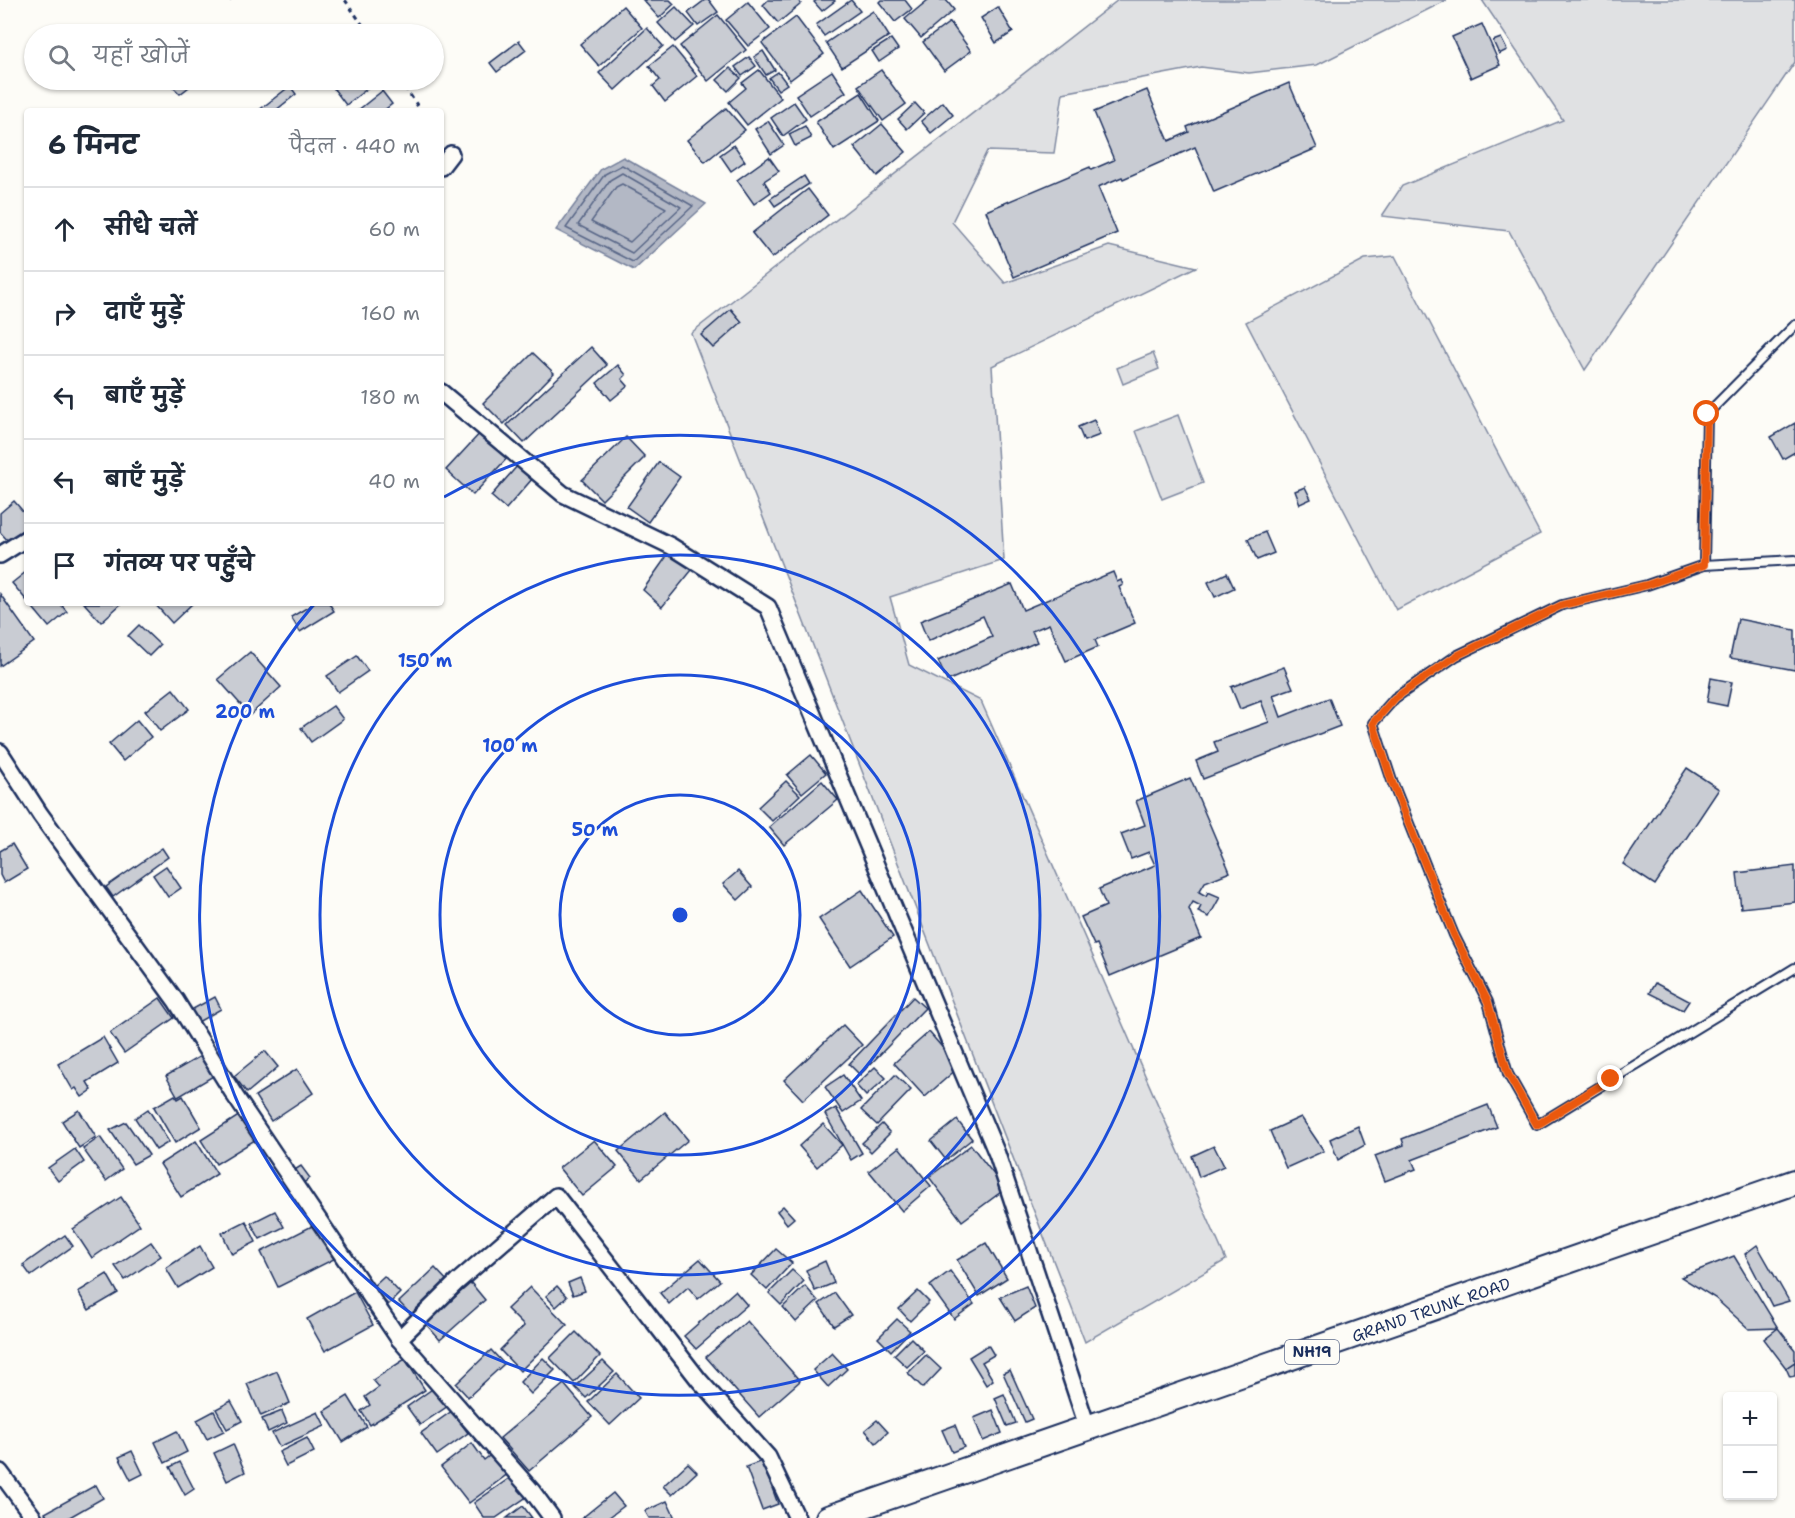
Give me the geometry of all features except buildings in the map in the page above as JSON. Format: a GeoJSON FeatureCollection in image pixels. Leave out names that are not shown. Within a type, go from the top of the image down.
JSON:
{"type":"FeatureCollection","features":[{"type":"Feature","properties":{"kind":"highway","name":"GRAND TRUNK ROAD"},"geometry":{"type":"LineString","coordinates":[[828,1518],[1795,1182]]}},
{"type":"Feature","properties":{"kind":"street"},"geometry":{"type":"LineString","coordinates":[[444,395],[563,494],[671,546],[768,607],[997,1154],[1088,1429]]}},
{"type":"Feature","properties":{"kind":"street"},"geometry":{"type":"LineString","coordinates":[[0,555],[24,540]]}},
{"type":"Feature","properties":{"kind":"street"},"geometry":{"type":"LineString","coordinates":[[0,752],[40,814],[176,1001],[235,1096],[399,1339],[552,1518]]}},
{"type":"Feature","properties":{"kind":"street"},"geometry":{"type":"LineString","coordinates":[[399,1339],[457,1282],[556,1196],[699,1380],[768,1457],[797,1518]]}},
{"type":"Feature","properties":{"kind":"street"},"geometry":{"type":"LineString","coordinates":[[0,1472],[34,1518]]}},
{"type":"Feature","properties":{"kind":"lane"},"geometry":{"type":"LineString","coordinates":[[1704,565],[1707,414],[1795,325]]}},
{"type":"Feature","properties":{"kind":"lane"},"geometry":{"type":"LineString","coordinates":[[1795,560],[1704,565],[1647,585],[1562,605],[1456,656],[1395,698],[1373,723],[1392,782],[1454,935],[1488,1002],[1508,1074],[1537,1125],[1795,969]]}},
{"type":"Feature","properties":{"kind":"path"},"geometry":{"type":"LineString","coordinates":[[212,0],[231,0]]}},
{"type":"Feature","properties":{"kind":"path"},"geometry":{"type":"LineString","coordinates":[[345,0],[362,24]]}},
{"type":"Feature","properties":{"kind":"path"},"geometry":{"type":"LineString","coordinates":[[407,90],[420,108]]}},
{"type":"Feature","properties":{"kind":"shaded area"},"geometry":{"type":"Polygon","coordinates":[[[1118,0],[1447,0],[1317,65],[1249,73],[1201,67],[1063,93],[1054,153],[987,151],[952,222],[1005,283],[1109,246],[1196,267],[992,366],[1004,560],[890,597],[909,665],[981,701],[1226,1260],[1085,1342],[691,333],[1118,0]]]}},
{"type":"Feature","properties":{"kind":"shaded area"},"geometry":{"type":"Polygon","coordinates":[[[1482,0],[1795,0],[1795,62],[1585,370],[1509,231],[1382,216],[1402,186],[1563,120],[1482,0]]]}},
{"type":"Feature","properties":{"kind":"shaded area"},"geometry":{"type":"Polygon","coordinates":[[[1395,256],[1540,534],[1396,610],[1246,322],[1365,259],[1395,256]]]}},
{"type":"Feature","properties":{"kind":"shaded area"},"geometry":{"type":"Polygon","coordinates":[[[1153,353],[1159,369],[1123,384],[1117,368],[1153,353]]]}},
{"type":"Feature","properties":{"kind":"shaded area"},"geometry":{"type":"Polygon","coordinates":[[[1178,415],[1203,483],[1162,499],[1136,431],[1178,415]]]}},
{"type":"Feature","properties":{"kind":"water"},"geometry":{"type":"Polygon","coordinates":[[[623,157],[706,204],[634,270],[556,230],[601,169],[623,157]]]}},
{"type":"Feature","properties":{"kind":"route"},"geometry":{"type":"LineString","coordinates":[[1611,1079],[1537,1125],[1508,1074],[1488,1002],[1454,935],[1392,782],[1373,723],[1395,698],[1456,656],[1562,605],[1647,585],[1704,565],[1707,414]]}}]}
